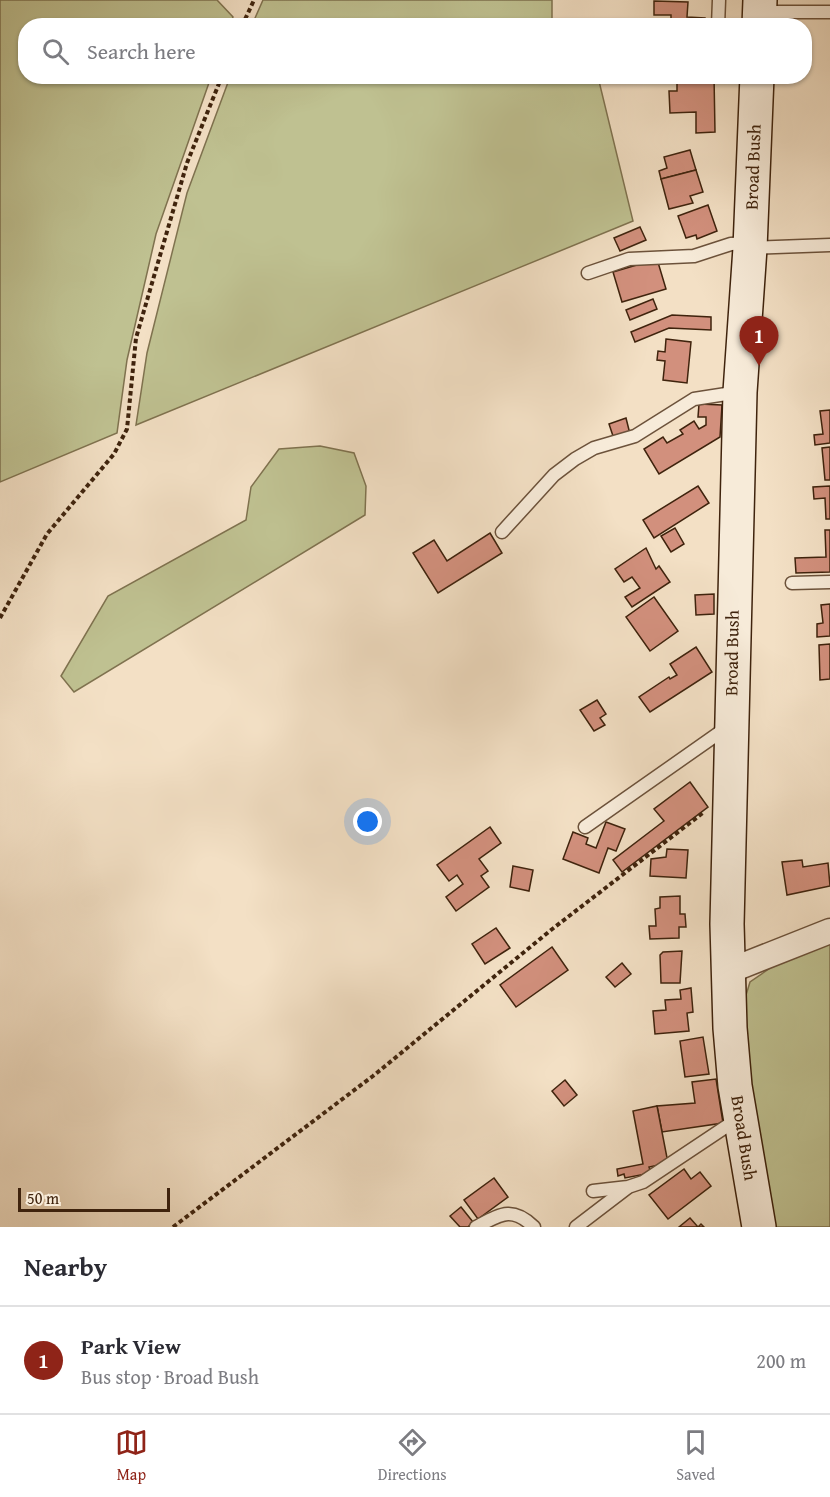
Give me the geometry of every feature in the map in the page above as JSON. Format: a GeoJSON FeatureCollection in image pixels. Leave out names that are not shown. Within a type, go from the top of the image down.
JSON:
{"type":"FeatureCollection","features":[{"type":"Feature","properties":{"kind":"main road","name":"Broad Bush"},"geometry":{"type":"LineString","coordinates":[[757,84],[750,246],[740,392],[730,726],[729,971],[730,1028],[740,1118],[759,1227]]}},
{"type":"Feature","properties":{"kind":"street"},"geometry":{"type":"LineString","coordinates":[[729,971],[830,931]]}},
{"type":"Feature","properties":{"kind":"lane"},"geometry":{"type":"LineString","coordinates":[[718,18],[719,0]]}},
{"type":"Feature","properties":{"kind":"lane"},"geometry":{"type":"LineString","coordinates":[[759,12],[830,12]]}},
{"type":"Feature","properties":{"kind":"lane"},"geometry":{"type":"LineString","coordinates":[[588,273],[629,259],[694,256],[731,244],[750,246],[830,245]]}},
{"type":"Feature","properties":{"kind":"lane"},"geometry":{"type":"LineString","coordinates":[[502,531],[554,475],[575,459],[594,448],[635,436],[694,399],[740,392]]}},
{"type":"Feature","properties":{"kind":"lane"},"geometry":{"type":"LineString","coordinates":[[792,583],[830,582]]}},
{"type":"Feature","properties":{"kind":"lane"},"geometry":{"type":"LineString","coordinates":[[585,827],[730,726]]}},
{"type":"Feature","properties":{"kind":"lane"},"geometry":{"type":"LineString","coordinates":[[593,1191],[628,1187],[643,1182],[740,1118]]}},
{"type":"Feature","properties":{"kind":"lane"},"geometry":{"type":"LineString","coordinates":[[576,1227],[628,1187]]}},
{"type":"Feature","properties":{"kind":"lane"},"geometry":{"type":"LineString","coordinates":[[476,1227],[496,1217],[512,1213],[522,1215],[534,1227]]}},
{"type":"Feature","properties":{"kind":"path"},"geometry":{"type":"LineString","coordinates":[[246,18],[254,0]]}},
{"type":"Feature","properties":{"kind":"path"},"geometry":{"type":"LineString","coordinates":[[0,618],[47,534],[114,454],[127,429],[136,338],[187,163],[219,84]]}},
{"type":"Feature","properties":{"kind":"path"},"geometry":{"type":"LineString","coordinates":[[173,1227],[373,1076],[637,863],[700,815],[729,799]]}},
{"type":"Feature","properties":{"kind":"green space"},"geometry":{"type":"Polygon","coordinates":[[[0,0],[217,0],[233,18],[18,18],[18,84],[209,84],[156,234],[127,360],[117,433],[0,482],[0,0]]]}},
{"type":"Feature","properties":{"kind":"green space"},"geometry":{"type":"Polygon","coordinates":[[[263,0],[552,0],[552,18],[255,18],[263,0]]]}},
{"type":"Feature","properties":{"kind":"green space"},"geometry":{"type":"Polygon","coordinates":[[[227,84],[600,84],[633,221],[136,425],[147,353],[187,193],[227,84]]]}},
{"type":"Feature","properties":{"kind":"green space"},"geometry":{"type":"Polygon","coordinates":[[[320,446],[354,453],[366,486],[365,515],[74,692],[61,676],[108,596],[246,520],[251,487],[279,449],[320,446]]]}},
{"type":"Feature","properties":{"kind":"green space"},"geometry":{"type":"Polygon","coordinates":[[[830,943],[830,1227],[765,1227],[743,1005],[750,982],[776,964],[830,943]]]}},
{"type":"Feature","properties":{"kind":"building"},"geometry":{"type":"Polygon","coordinates":[[[654,1],[688,2],[687,17],[705,18],[671,18],[671,15],[654,15],[654,1]]]}},
{"type":"Feature","properties":{"kind":"building"},"geometry":{"type":"Polygon","coordinates":[[[677,84],[714,84],[715,132],[696,133],[696,112],[670,113],[669,91],[677,91],[677,84]]]}},
{"type":"Feature","properties":{"kind":"building"},"geometry":{"type":"Polygon","coordinates":[[[690,150],[696,170],[661,179],[659,171],[667,168],[664,157],[690,150]]]}},
{"type":"Feature","properties":{"kind":"building"},"geometry":{"type":"Polygon","coordinates":[[[696,170],[703,192],[690,196],[693,203],[669,209],[661,179],[696,170]]]}},
{"type":"Feature","properties":{"kind":"building"},"geometry":{"type":"Polygon","coordinates":[[[708,205],[717,231],[697,239],[696,235],[686,238],[678,216],[708,205]]]}},
{"type":"Feature","properties":{"kind":"building"},"geometry":{"type":"Polygon","coordinates":[[[640,227],[646,240],[620,251],[614,238],[640,227]]]}},
{"type":"Feature","properties":{"kind":"building"},"geometry":{"type":"Polygon","coordinates":[[[657,259],[666,289],[622,302],[613,272],[657,259]]]}},
{"type":"Feature","properties":{"kind":"building"},"geometry":{"type":"Polygon","coordinates":[[[653,299],[657,309],[630,320],[626,310],[653,299]]]}},
{"type":"Feature","properties":{"kind":"building"},"geometry":{"type":"Polygon","coordinates":[[[672,315],[711,317],[711,330],[669,328],[635,342],[631,332],[672,315]]]}},
{"type":"Feature","properties":{"kind":"building"},"geometry":{"type":"Polygon","coordinates":[[[666,339],[691,342],[687,383],[663,380],[665,361],[657,360],[658,351],[665,352],[666,339]]]}},
{"type":"Feature","properties":{"kind":"building"},"geometry":{"type":"Polygon","coordinates":[[[699,404],[722,405],[720,437],[659,474],[644,449],[663,437],[667,443],[683,434],[680,430],[694,421],[699,429],[706,425],[706,417],[698,417],[699,404]]]}},
{"type":"Feature","properties":{"kind":"building"},"geometry":{"type":"Polygon","coordinates":[[[830,410],[830,443],[815,445],[814,435],[823,434],[820,411],[830,410]]]}},
{"type":"Feature","properties":{"kind":"building"},"geometry":{"type":"Polygon","coordinates":[[[626,418],[630,434],[614,439],[609,424],[626,418]]]}},
{"type":"Feature","properties":{"kind":"building"},"geometry":{"type":"Polygon","coordinates":[[[830,447],[830,480],[825,480],[822,448],[830,447]]]}},
{"type":"Feature","properties":{"kind":"building"},"geometry":{"type":"Polygon","coordinates":[[[698,486],[709,503],[654,538],[643,520],[698,486]]]}},
{"type":"Feature","properties":{"kind":"building"},"geometry":{"type":"Polygon","coordinates":[[[830,486],[830,519],[826,519],[825,498],[814,499],[813,487],[830,486]]]}},
{"type":"Feature","properties":{"kind":"building"},"geometry":{"type":"Polygon","coordinates":[[[675,528],[684,544],[671,552],[661,536],[675,528]]]}},
{"type":"Feature","properties":{"kind":"building"},"geometry":{"type":"Polygon","coordinates":[[[825,530],[830,530],[830,572],[796,573],[795,558],[826,557],[825,530]]]}},
{"type":"Feature","properties":{"kind":"building"},"geometry":{"type":"Polygon","coordinates":[[[490,533],[502,553],[438,593],[413,553],[434,540],[447,561],[490,533]]]}},
{"type":"Feature","properties":{"kind":"building"},"geometry":{"type":"Polygon","coordinates":[[[646,548],[656,569],[659,566],[670,582],[632,607],[625,597],[640,588],[632,577],[624,582],[615,569],[646,548]]]}},
{"type":"Feature","properties":{"kind":"building"},"geometry":{"type":"Polygon","coordinates":[[[714,594],[714,614],[696,615],[695,595],[714,594]]]}},
{"type":"Feature","properties":{"kind":"building"},"geometry":{"type":"Polygon","coordinates":[[[654,597],[678,631],[650,651],[626,617],[654,597]]]}},
{"type":"Feature","properties":{"kind":"building"},"geometry":{"type":"Polygon","coordinates":[[[830,604],[830,636],[817,637],[817,624],[823,623],[821,605],[830,604]]]}},
{"type":"Feature","properties":{"kind":"building"},"geometry":{"type":"Polygon","coordinates":[[[830,644],[830,679],[820,680],[819,645],[830,644]]]}},
{"type":"Feature","properties":{"kind":"building"},"geometry":{"type":"Polygon","coordinates":[[[696,647],[712,672],[650,712],[639,697],[669,677],[670,679],[677,675],[670,664],[696,647]]]}},
{"type":"Feature","properties":{"kind":"building"},"geometry":{"type":"Polygon","coordinates":[[[597,700],[606,714],[600,718],[605,725],[594,731],[580,710],[597,700]]]}},
{"type":"Feature","properties":{"kind":"building"},"geometry":{"type":"Polygon","coordinates":[[[690,782],[708,807],[622,872],[613,860],[664,821],[654,809],[690,782]]]}},
{"type":"Feature","properties":{"kind":"building"},"geometry":{"type":"Polygon","coordinates":[[[606,822],[625,829],[616,851],[608,848],[599,873],[563,859],[573,832],[588,838],[586,844],[596,848],[606,822]]]}},
{"type":"Feature","properties":{"kind":"building"},"geometry":{"type":"Polygon","coordinates":[[[490,827],[501,843],[479,859],[488,871],[481,876],[489,887],[456,911],[446,897],[463,884],[457,875],[449,881],[437,865],[490,827]]]}},
{"type":"Feature","properties":{"kind":"building"},"geometry":{"type":"Polygon","coordinates":[[[667,849],[688,850],[686,878],[650,876],[651,859],[666,857],[667,849]]]}},
{"type":"Feature","properties":{"kind":"building"},"geometry":{"type":"Polygon","coordinates":[[[802,860],[803,867],[828,863],[830,886],[787,895],[782,862],[802,860]]]}},
{"type":"Feature","properties":{"kind":"building"},"geometry":{"type":"Polygon","coordinates":[[[513,866],[533,870],[529,891],[510,887],[513,866]]]}},
{"type":"Feature","properties":{"kind":"building"},"geometry":{"type":"Polygon","coordinates":[[[680,896],[680,914],[685,914],[686,927],[679,927],[679,938],[650,939],[649,926],[656,926],[655,909],[660,908],[660,897],[680,896]]]}},
{"type":"Feature","properties":{"kind":"building"},"geometry":{"type":"Polygon","coordinates":[[[496,928],[510,948],[485,964],[472,944],[496,928]]]}},
{"type":"Feature","properties":{"kind":"building"},"geometry":{"type":"Polygon","coordinates":[[[552,947],[568,970],[516,1007],[500,985],[552,947]]]}},
{"type":"Feature","properties":{"kind":"building"},"geometry":{"type":"Polygon","coordinates":[[[682,951],[680,983],[661,983],[660,955],[663,952],[682,951]]]}},
{"type":"Feature","properties":{"kind":"building"},"geometry":{"type":"Polygon","coordinates":[[[622,963],[631,974],[615,987],[606,977],[622,963]]]}},
{"type":"Feature","properties":{"kind":"building"},"geometry":{"type":"Polygon","coordinates":[[[691,988],[693,1012],[687,1013],[689,1031],[655,1034],[653,1011],[666,1010],[665,1000],[681,999],[680,990],[691,988]]]}},
{"type":"Feature","properties":{"kind":"building"},"geometry":{"type":"Polygon","coordinates":[[[703,1037],[709,1074],[685,1077],[680,1041],[703,1037]]]}},
{"type":"Feature","properties":{"kind":"building"},"geometry":{"type":"Polygon","coordinates":[[[716,1079],[723,1123],[662,1132],[657,1106],[695,1103],[692,1082],[716,1079]]]}},
{"type":"Feature","properties":{"kind":"building"},"geometry":{"type":"Polygon","coordinates":[[[565,1080],[577,1095],[564,1106],[552,1091],[565,1080]]]}},
{"type":"Feature","properties":{"kind":"building"},"geometry":{"type":"Polygon","coordinates":[[[657,1106],[668,1163],[649,1167],[651,1173],[625,1178],[624,1174],[618,1176],[617,1169],[643,1164],[633,1111],[657,1106]]]}},
{"type":"Feature","properties":{"kind":"building"},"geometry":{"type":"Polygon","coordinates":[[[684,1169],[691,1179],[700,1172],[711,1186],[668,1219],[649,1195],[684,1169]]]}},
{"type":"Feature","properties":{"kind":"building"},"geometry":{"type":"Polygon","coordinates":[[[494,1178],[508,1197],[478,1219],[464,1200],[494,1178]]]}},
{"type":"Feature","properties":{"kind":"building"},"geometry":{"type":"Polygon","coordinates":[[[461,1207],[473,1222],[468,1227],[460,1227],[450,1216],[461,1207]]]}},
{"type":"Feature","properties":{"kind":"building"},"geometry":{"type":"Polygon","coordinates":[[[690,1218],[698,1227],[679,1227],[690,1218]]]}},
{"type":"Feature","properties":{"kind":"place","name":"Park View"},"geometry":{"type":"Point","coordinates":[759,366]}}]}
